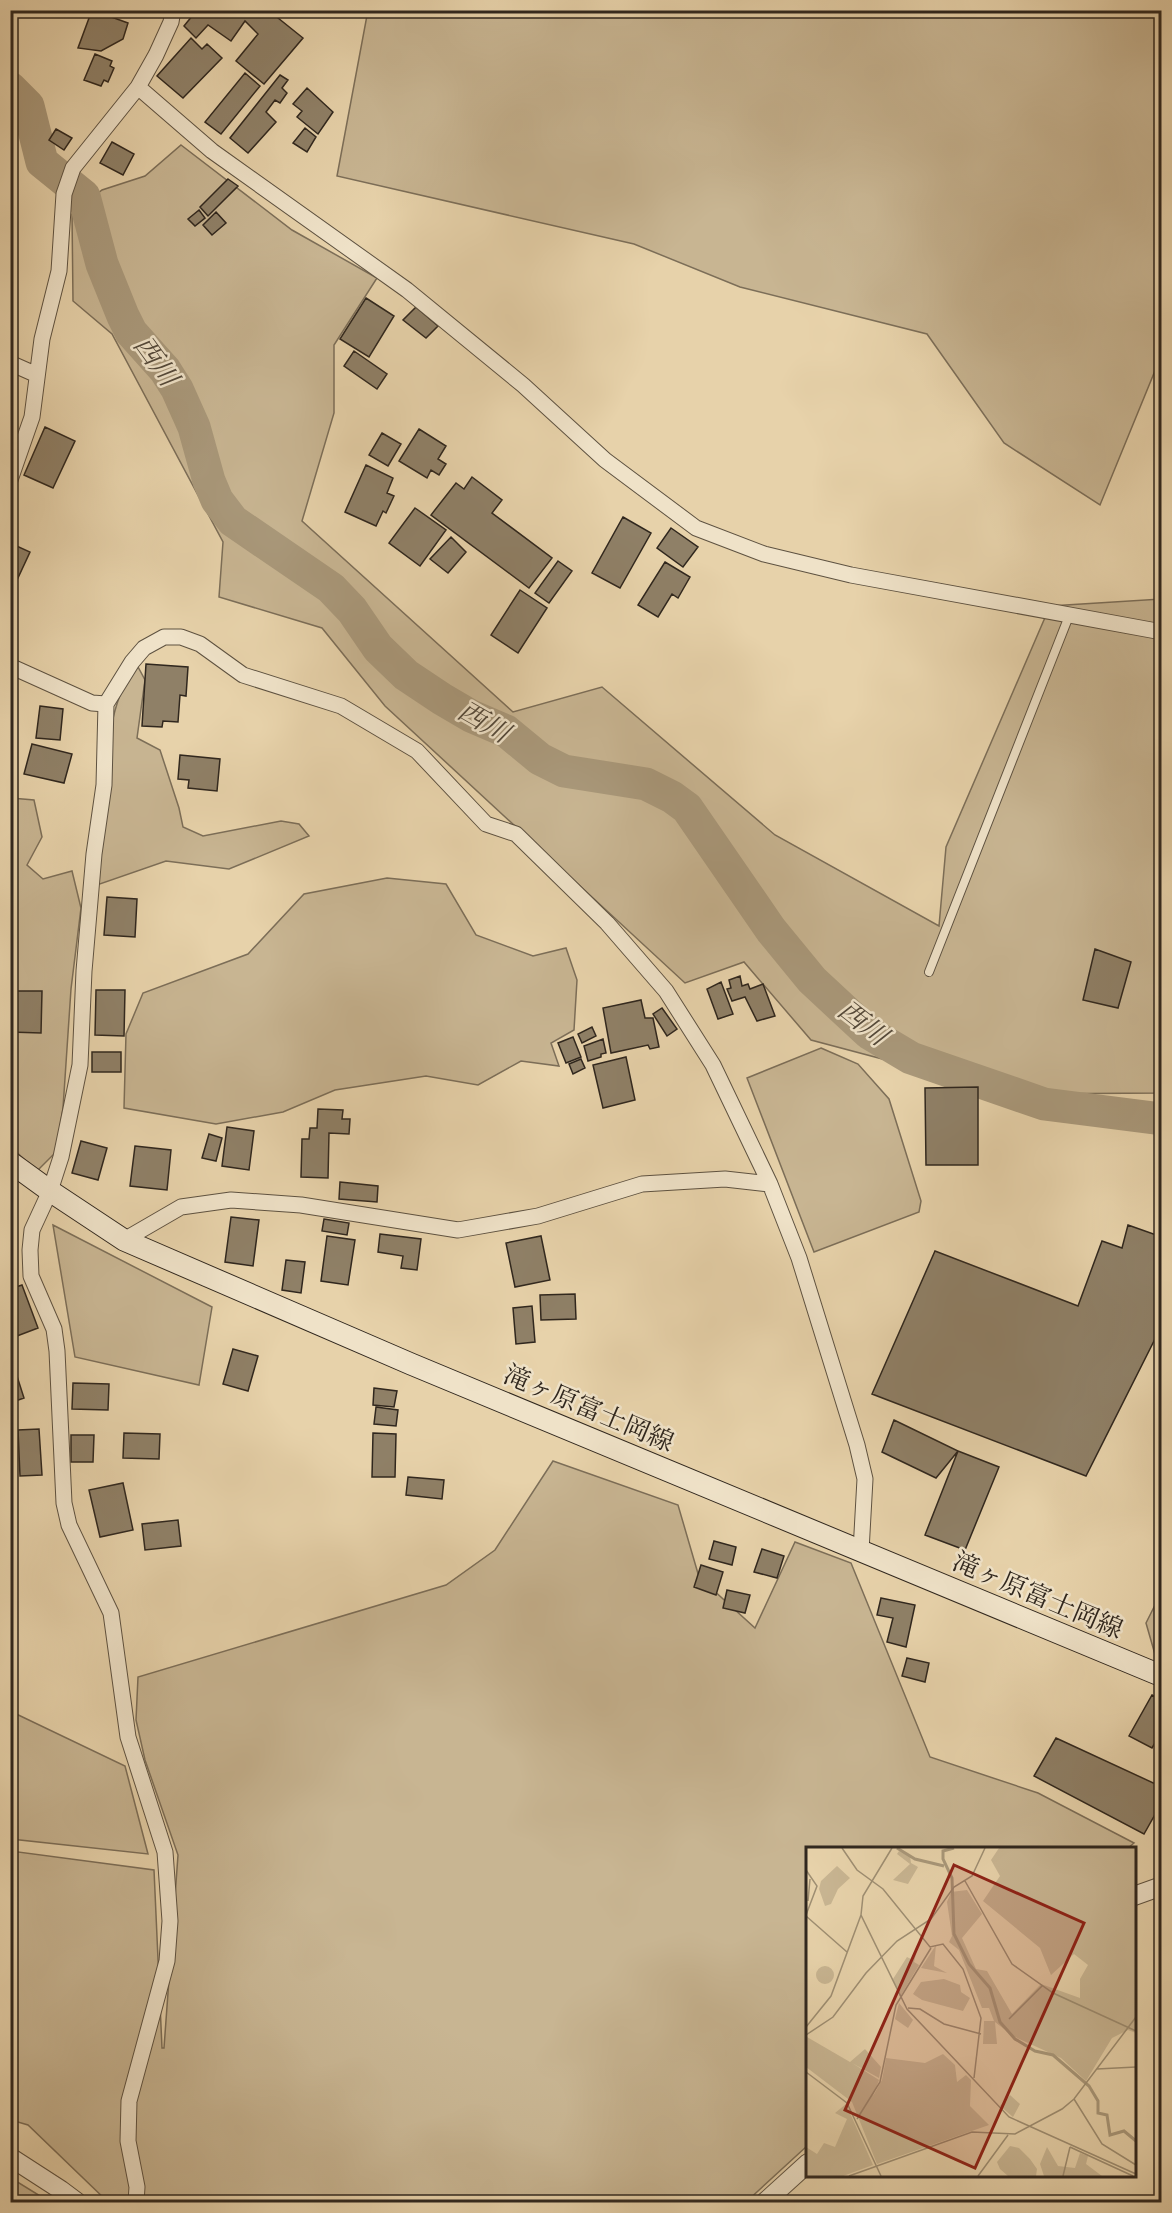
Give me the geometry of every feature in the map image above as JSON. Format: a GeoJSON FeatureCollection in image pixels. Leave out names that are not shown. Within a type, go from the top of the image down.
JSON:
{"type":"FeatureCollection","features":[{"type":"Feature","properties":{"kind":"main road","name":"滝ヶ原富士岡線"},"geometry":{"type":"LineString","coordinates":[[10,1162],[124,1240],[411,1364],[1161,1676]]}},
{"type":"Feature","properties":{"kind":"street"},"geometry":{"type":"LineString","coordinates":[[10,480],[32,417],[42,339],[59,271],[64,194],[73,168],[138,87],[171,22],[173,10]]}},
{"type":"Feature","properties":{"kind":"street"},"geometry":{"type":"LineString","coordinates":[[138,87],[212,151],[407,290],[523,385],[605,460],[696,528],[764,554],[851,575],[1161,632]]}},
{"type":"Feature","properties":{"kind":"street"},"geometry":{"type":"LineString","coordinates":[[10,363],[38,375]]}},
{"type":"Feature","properties":{"kind":"street"},"geometry":{"type":"LineString","coordinates":[[136,2202],[137,2187],[128,2141],[129,2101],[166,1961],[170,1921],[165,1852],[128,1737],[111,1613],[69,1525],[64,1503],[57,1351],[54,1329],[31,1276],[30,1250],[32,1230],[50,1191],[61,1157],[80,1065],[84,971],[94,854],[104,785],[106,704],[132,662],[144,648],[164,637],[181,637],[200,644],[243,675],[341,706],[417,752],[486,824],[516,834],[556,872],[607,923],[666,991],[713,1065],[770,1184],[799,1258],[857,1445],[865,1479],[861,1551]]}},
{"type":"Feature","properties":{"kind":"street"},"geometry":{"type":"LineString","coordinates":[[10,666],[92,703],[106,704]]}},
{"type":"Feature","properties":{"kind":"street"},"geometry":{"type":"LineString","coordinates":[[124,1240],[182,1207],[231,1200],[301,1205],[458,1230],[538,1216],[642,1184],[725,1179],[770,1184]]}},
{"type":"Feature","properties":{"kind":"street"},"geometry":{"type":"LineString","coordinates":[[1136,1895],[1161,1886]]}},
{"type":"Feature","properties":{"kind":"street"},"geometry":{"type":"LineString","coordinates":[[10,2157],[62,2190],[76,2202]]}},
{"type":"Feature","properties":{"kind":"street"},"geometry":{"type":"LineString","coordinates":[[765,2202],[806,2164]]}},
{"type":"Feature","properties":{"kind":"lane"},"geometry":{"type":"LineString","coordinates":[[929,972],[1069,616]]}},
{"type":"Feature","properties":{"kind":"shaded area"},"geometry":{"type":"Polygon","coordinates":[[[368,10],[1161,11],[1161,356],[1100,505],[1004,443],[927,334],[740,287],[634,244],[337,176],[368,10]]]}},
{"type":"Feature","properties":{"kind":"shaded area"},"geometry":{"type":"Polygon","coordinates":[[[181,145],[292,230],[377,278],[334,345],[334,413],[302,521],[513,712],[602,687],[775,835],[939,926],[946,847],[1050,606],[1161,599],[1161,1093],[1014,1094],[811,1040],[744,962],[685,983],[385,706],[322,628],[219,597],[223,542],[112,334],[73,301],[72,214],[102,190],[145,176],[181,145]]]}},
{"type":"Feature","properties":{"kind":"shaded area"},"geometry":{"type":"Polygon","coordinates":[[[137,665],[145,680],[137,738],[160,750],[183,827],[203,836],[281,821],[299,824],[309,836],[229,869],[166,861],[97,885],[111,728],[120,695],[137,665]]]}},
{"type":"Feature","properties":{"kind":"shaded area"},"geometry":{"type":"Polygon","coordinates":[[[11,798],[34,800],[42,837],[27,865],[43,879],[72,871],[81,908],[71,989],[63,1108],[56,1152],[37,1171],[11,1147],[11,798]]]}},
{"type":"Feature","properties":{"kind":"shaded area"},"geometry":{"type":"Polygon","coordinates":[[[387,878],[446,884],[476,935],[533,956],[566,948],[577,980],[574,1030],[551,1043],[559,1066],[521,1061],[478,1085],[426,1076],[335,1090],[283,1112],[216,1124],[124,1108],[126,1034],[143,993],[248,954],[304,894],[387,878]]]}},
{"type":"Feature","properties":{"kind":"shaded area"},"geometry":{"type":"Polygon","coordinates":[[[821,1048],[858,1064],[889,1099],[921,1201],[919,1212],[814,1252],[747,1078],[821,1048]]]}},
{"type":"Feature","properties":{"kind":"shaded area"},"geometry":{"type":"Polygon","coordinates":[[[53,1225],[212,1307],[199,1385],[75,1357],[53,1225]]]}},
{"type":"Feature","properties":{"kind":"shaded area"},"geometry":{"type":"Polygon","coordinates":[[[553,1461],[678,1505],[699,1577],[755,1628],[795,1542],[851,1563],[930,1757],[1038,1793],[1134,1843],[1129,1847],[806,1847],[806,2147],[746,2202],[108,2202],[28,2125],[11,2120],[11,1851],[154,1870],[162,2048],[164,2048],[178,1855],[145,1760],[136,1720],[138,1677],[446,1585],[495,1550],[553,1461]]]}},
{"type":"Feature","properties":{"kind":"shaded area"},"geometry":{"type":"Polygon","coordinates":[[[1161,1593],[1161,1660],[1156,1658],[1146,1623],[1161,1593]]]}},
{"type":"Feature","properties":{"kind":"shaded area"},"geometry":{"type":"Polygon","coordinates":[[[10,1711],[125,1766],[148,1854],[11,1839],[10,1711]]]}},
{"type":"Feature","properties":{"kind":"shaded area"},"geometry":{"type":"Polygon","coordinates":[[[11,2178],[50,2202],[11,2202],[11,2178]]]}},
{"type":"Feature","properties":{"kind":"building"},"geometry":{"type":"Polygon","coordinates":[[[92,10],[128,23],[123,39],[101,51],[78,48],[92,10]]]}},
{"type":"Feature","properties":{"kind":"building"},"geometry":{"type":"Polygon","coordinates":[[[197,10],[268,10],[303,38],[264,84],[236,61],[258,34],[245,21],[231,41],[208,25],[196,38],[184,26],[197,10]]]}},
{"type":"Feature","properties":{"kind":"building"},"geometry":{"type":"Polygon","coordinates":[[[191,38],[202,49],[207,44],[222,58],[183,98],[157,76],[191,38]]]}},
{"type":"Feature","properties":{"kind":"building"},"geometry":{"type":"Polygon","coordinates":[[[95,54],[112,61],[110,66],[114,68],[108,82],[104,80],[101,86],[84,80],[95,54]]]}},
{"type":"Feature","properties":{"kind":"building"},"geometry":{"type":"Polygon","coordinates":[[[245,73],[260,86],[221,134],[205,122],[245,73]]]}},
{"type":"Feature","properties":{"kind":"building"},"geometry":{"type":"Polygon","coordinates":[[[280,75],[288,80],[282,88],[287,93],[280,103],[275,100],[266,112],[276,122],[248,153],[230,138],[280,75]]]}},
{"type":"Feature","properties":{"kind":"building"},"geometry":{"type":"Polygon","coordinates":[[[307,88],[333,112],[318,134],[297,117],[302,111],[293,104],[307,88]]]}},
{"type":"Feature","properties":{"kind":"building"},"geometry":{"type":"Polygon","coordinates":[[[305,128],[316,137],[307,152],[293,143],[305,128]]]}},
{"type":"Feature","properties":{"kind":"building"},"geometry":{"type":"Polygon","coordinates":[[[56,129],[72,138],[64,150],[49,140],[56,129]]]}},
{"type":"Feature","properties":{"kind":"building"},"geometry":{"type":"Polygon","coordinates":[[[112,142],[134,154],[123,175],[100,163],[112,142]]]}},
{"type":"Feature","properties":{"kind":"building"},"geometry":{"type":"Polygon","coordinates":[[[228,179],[238,186],[208,216],[200,207],[228,179]]]}},
{"type":"Feature","properties":{"kind":"building"},"geometry":{"type":"Polygon","coordinates":[[[199,210],[205,218],[195,226],[188,219],[199,210]]]}},
{"type":"Feature","properties":{"kind":"building"},"geometry":{"type":"Polygon","coordinates":[[[216,212],[226,223],[212,235],[203,225],[216,212]]]}},
{"type":"Feature","properties":{"kind":"building"},"geometry":{"type":"Polygon","coordinates":[[[366,298],[394,316],[369,357],[340,339],[366,298]]]}},
{"type":"Feature","properties":{"kind":"building"},"geometry":{"type":"Polygon","coordinates":[[[416,307],[438,326],[426,338],[403,320],[416,307]]]}},
{"type":"Feature","properties":{"kind":"building"},"geometry":{"type":"Polygon","coordinates":[[[354,351],[387,374],[377,389],[344,366],[354,351]]]}},
{"type":"Feature","properties":{"kind":"building"},"geometry":{"type":"Polygon","coordinates":[[[45,427],[75,441],[53,488],[24,475],[45,427]]]}},
{"type":"Feature","properties":{"kind":"building"},"geometry":{"type":"Polygon","coordinates":[[[419,429],[446,446],[438,459],[446,464],[439,475],[431,470],[427,478],[399,461],[419,429]]]}},
{"type":"Feature","properties":{"kind":"building"},"geometry":{"type":"Polygon","coordinates":[[[382,433],[401,444],[388,466],[369,455],[382,433]]]}},
{"type":"Feature","properties":{"kind":"building"},"geometry":{"type":"Polygon","coordinates":[[[366,465],[393,478],[387,493],[394,496],[386,513],[383,511],[376,526],[345,512],[366,465]]]}},
{"type":"Feature","properties":{"kind":"building"},"geometry":{"type":"Polygon","coordinates":[[[472,477],[502,500],[492,513],[552,558],[529,588],[431,515],[456,483],[464,489],[472,477]]]}},
{"type":"Feature","properties":{"kind":"building"},"geometry":{"type":"Polygon","coordinates":[[[415,508],[446,530],[420,566],[389,543],[415,508]]]}},
{"type":"Feature","properties":{"kind":"building"},"geometry":{"type":"Polygon","coordinates":[[[623,517],[651,533],[620,588],[592,573],[623,517]]]}},
{"type":"Feature","properties":{"kind":"building"},"geometry":{"type":"Polygon","coordinates":[[[671,528],[698,547],[683,567],[657,548],[671,528]]]}},
{"type":"Feature","properties":{"kind":"building"},"geometry":{"type":"Polygon","coordinates":[[[451,537],[466,552],[448,573],[430,559],[451,537]]]}},
{"type":"Feature","properties":{"kind":"building"},"geometry":{"type":"Polygon","coordinates":[[[10,543],[30,552],[17,580],[10,577],[10,543]]]}},
{"type":"Feature","properties":{"kind":"building"},"geometry":{"type":"Polygon","coordinates":[[[558,561],[572,571],[549,603],[535,593],[558,561]]]}},
{"type":"Feature","properties":{"kind":"building"},"geometry":{"type":"Polygon","coordinates":[[[665,562],[690,577],[678,598],[672,594],[658,617],[638,605],[665,562]]]}},
{"type":"Feature","properties":{"kind":"building"},"geometry":{"type":"Polygon","coordinates":[[[520,590],[547,608],[518,653],[491,635],[520,590]]]}},
{"type":"Feature","properties":{"kind":"building"},"geometry":{"type":"Polygon","coordinates":[[[146,664],[188,667],[186,696],[180,695],[178,722],[163,721],[162,727],[142,726],[146,664]]]}},
{"type":"Feature","properties":{"kind":"building"},"geometry":{"type":"Polygon","coordinates":[[[40,706],[63,709],[60,740],[36,738],[40,706]]]}},
{"type":"Feature","properties":{"kind":"building"},"geometry":{"type":"Polygon","coordinates":[[[32,744],[72,754],[64,783],[24,774],[32,744]]]}},
{"type":"Feature","properties":{"kind":"building"},"geometry":{"type":"Polygon","coordinates":[[[180,755],[220,759],[217,791],[188,788],[189,780],[178,779],[180,755]]]}},
{"type":"Feature","properties":{"kind":"building"},"geometry":{"type":"Polygon","coordinates":[[[107,897],[137,899],[135,937],[104,935],[107,897]]]}},
{"type":"Feature","properties":{"kind":"building"},"geometry":{"type":"Polygon","coordinates":[[[1095,949],[1131,962],[1118,1008],[1083,1000],[1095,949]]]}},
{"type":"Feature","properties":{"kind":"building"},"geometry":{"type":"Polygon","coordinates":[[[740,976],[742,986],[748,984],[750,989],[763,984],[775,1016],[757,1021],[745,997],[732,1001],[727,989],[731,988],[729,980],[740,976]]]}},
{"type":"Feature","properties":{"kind":"building"},"geometry":{"type":"Polygon","coordinates":[[[721,982],[733,1014],[718,1019],[707,989],[721,982]]]}},
{"type":"Feature","properties":{"kind":"building"},"geometry":{"type":"Polygon","coordinates":[[[96,990],[125,990],[124,1036],[95,1035],[96,990]]]}},
{"type":"Feature","properties":{"kind":"building"},"geometry":{"type":"Polygon","coordinates":[[[11,991],[42,991],[41,1033],[10,1032],[11,991]]]}},
{"type":"Feature","properties":{"kind":"building"},"geometry":{"type":"Polygon","coordinates":[[[641,1000],[645,1018],[653,1018],[659,1047],[650,1049],[648,1045],[611,1053],[603,1008],[641,1000]]]}},
{"type":"Feature","properties":{"kind":"building"},"geometry":{"type":"Polygon","coordinates":[[[662,1008],[677,1029],[667,1036],[653,1014],[662,1008]]]}},
{"type":"Feature","properties":{"kind":"building"},"geometry":{"type":"Polygon","coordinates":[[[592,1027],[596,1036],[582,1043],[578,1034],[592,1027]]]}},
{"type":"Feature","properties":{"kind":"building"},"geometry":{"type":"Polygon","coordinates":[[[573,1037],[581,1057],[566,1063],[558,1043],[573,1037]]]}},
{"type":"Feature","properties":{"kind":"building"},"geometry":{"type":"Polygon","coordinates":[[[603,1039],[606,1053],[588,1061],[584,1046],[603,1039]]]}},
{"type":"Feature","properties":{"kind":"building"},"geometry":{"type":"Polygon","coordinates":[[[92,1052],[121,1052],[121,1072],[92,1072],[92,1052]]]}},
{"type":"Feature","properties":{"kind":"building"},"geometry":{"type":"Polygon","coordinates":[[[626,1057],[635,1100],[603,1108],[593,1065],[626,1057]]]}},
{"type":"Feature","properties":{"kind":"building"},"geometry":{"type":"Polygon","coordinates":[[[581,1059],[585,1068],[573,1074],[569,1064],[581,1059]]]}},
{"type":"Feature","properties":{"kind":"building"},"geometry":{"type":"Polygon","coordinates":[[[978,1087],[978,1165],[926,1165],[925,1088],[978,1087]]]}},
{"type":"Feature","properties":{"kind":"building"},"geometry":{"type":"Polygon","coordinates":[[[318,1109],[343,1110],[342,1119],[350,1119],[349,1134],[329,1133],[328,1178],[301,1177],[302,1139],[309,1139],[310,1128],[317,1128],[318,1109]]]}},
{"type":"Feature","properties":{"kind":"building"},"geometry":{"type":"Polygon","coordinates":[[[227,1127],[254,1131],[249,1170],[222,1166],[227,1127]]]}},
{"type":"Feature","properties":{"kind":"building"},"geometry":{"type":"Polygon","coordinates":[[[209,1134],[222,1138],[216,1161],[202,1158],[209,1134]]]}},
{"type":"Feature","properties":{"kind":"building"},"geometry":{"type":"Polygon","coordinates":[[[81,1141],[107,1148],[98,1180],[72,1173],[81,1141]]]}},
{"type":"Feature","properties":{"kind":"building"},"geometry":{"type":"Polygon","coordinates":[[[135,1146],[171,1150],[167,1190],[130,1186],[135,1146]]]}},
{"type":"Feature","properties":{"kind":"building"},"geometry":{"type":"Polygon","coordinates":[[[340,1182],[378,1186],[377,1202],[339,1199],[340,1182]]]}},
{"type":"Feature","properties":{"kind":"building"},"geometry":{"type":"Polygon","coordinates":[[[231,1217],[259,1220],[253,1266],[225,1262],[231,1217]]]}},
{"type":"Feature","properties":{"kind":"building"},"geometry":{"type":"Polygon","coordinates":[[[324,1219],[349,1223],[347,1235],[322,1231],[324,1219]]]}},
{"type":"Feature","properties":{"kind":"building"},"geometry":{"type":"Polygon","coordinates":[[[1128,1225],[1162,1237],[1162,1256],[1156,1266],[1162,1269],[1162,1325],[1086,1476],[872,1394],[935,1251],[1078,1306],[1102,1241],[1122,1248],[1128,1225]]]}},
{"type":"Feature","properties":{"kind":"building"},"geometry":{"type":"Polygon","coordinates":[[[380,1234],[421,1239],[417,1270],[401,1268],[403,1256],[378,1252],[380,1234]]]}},
{"type":"Feature","properties":{"kind":"building"},"geometry":{"type":"Polygon","coordinates":[[[327,1236],[355,1240],[348,1285],[321,1281],[327,1236]]]}},
{"type":"Feature","properties":{"kind":"building"},"geometry":{"type":"Polygon","coordinates":[[[541,1236],[550,1280],[515,1287],[506,1243],[541,1236]]]}},
{"type":"Feature","properties":{"kind":"building"},"geometry":{"type":"Polygon","coordinates":[[[286,1260],[305,1262],[301,1293],[282,1290],[286,1260]]]}},
{"type":"Feature","properties":{"kind":"building"},"geometry":{"type":"Polygon","coordinates":[[[22,1285],[38,1328],[17,1336],[10,1317],[10,1289],[22,1285]]]}},
{"type":"Feature","properties":{"kind":"building"},"geometry":{"type":"Polygon","coordinates":[[[575,1294],[576,1319],[541,1320],[540,1295],[575,1294]]]}},
{"type":"Feature","properties":{"kind":"building"},"geometry":{"type":"Polygon","coordinates":[[[532,1306],[535,1342],[516,1344],[513,1308],[532,1306]]]}},
{"type":"Feature","properties":{"kind":"building"},"geometry":{"type":"Polygon","coordinates":[[[233,1349],[258,1356],[248,1391],[223,1384],[233,1349]]]}},
{"type":"Feature","properties":{"kind":"building"},"geometry":{"type":"Polygon","coordinates":[[[16,1373],[24,1398],[10,1403],[10,1375],[16,1373]]]}},
{"type":"Feature","properties":{"kind":"building"},"geometry":{"type":"Polygon","coordinates":[[[73,1383],[109,1384],[108,1410],[72,1409],[73,1383]]]}},
{"type":"Feature","properties":{"kind":"building"},"geometry":{"type":"Polygon","coordinates":[[[374,1388],[397,1391],[394,1407],[373,1405],[374,1388]]]}},
{"type":"Feature","properties":{"kind":"building"},"geometry":{"type":"Polygon","coordinates":[[[376,1407],[398,1410],[396,1426],[374,1424],[376,1407]]]}},
{"type":"Feature","properties":{"kind":"building"},"geometry":{"type":"Polygon","coordinates":[[[894,1420],[958,1451],[936,1478],[882,1452],[894,1420]]]}},
{"type":"Feature","properties":{"kind":"building"},"geometry":{"type":"Polygon","coordinates":[[[39,1429],[42,1475],[20,1476],[18,1430],[39,1429]]]}},
{"type":"Feature","properties":{"kind":"building"},"geometry":{"type":"Polygon","coordinates":[[[124,1433],[160,1434],[159,1459],[123,1458],[124,1433]]]}},
{"type":"Feature","properties":{"kind":"building"},"geometry":{"type":"Polygon","coordinates":[[[373,1433],[396,1434],[395,1477],[372,1477],[373,1433]]]}},
{"type":"Feature","properties":{"kind":"building"},"geometry":{"type":"Polygon","coordinates":[[[71,1435],[94,1435],[93,1462],[71,1462],[71,1435]]]}},
{"type":"Feature","properties":{"kind":"building"},"geometry":{"type":"Polygon","coordinates":[[[958,1451],[999,1467],[965,1550],[925,1535],[958,1451]]]}},
{"type":"Feature","properties":{"kind":"building"},"geometry":{"type":"Polygon","coordinates":[[[408,1477],[444,1480],[442,1499],[406,1495],[408,1477]]]}},
{"type":"Feature","properties":{"kind":"building"},"geometry":{"type":"Polygon","coordinates":[[[123,1483],[133,1530],[100,1537],[89,1490],[123,1483]]]}},
{"type":"Feature","properties":{"kind":"building"},"geometry":{"type":"Polygon","coordinates":[[[178,1520],[181,1546],[145,1550],[142,1524],[178,1520]]]}},
{"type":"Feature","properties":{"kind":"building"},"geometry":{"type":"Polygon","coordinates":[[[714,1541],[736,1547],[732,1565],[709,1559],[714,1541]]]}},
{"type":"Feature","properties":{"kind":"building"},"geometry":{"type":"Polygon","coordinates":[[[762,1549],[784,1556],[777,1578],[754,1572],[762,1549]]]}},
{"type":"Feature","properties":{"kind":"building"},"geometry":{"type":"Polygon","coordinates":[[[701,1565],[723,1572],[716,1595],[694,1587],[701,1565]]]}},
{"type":"Feature","properties":{"kind":"building"},"geometry":{"type":"Polygon","coordinates":[[[727,1590],[750,1595],[745,1613],[723,1608],[727,1590]]]}},
{"type":"Feature","properties":{"kind":"building"},"geometry":{"type":"Polygon","coordinates":[[[881,1598],[915,1605],[906,1647],[887,1642],[893,1618],[877,1615],[881,1598]]]}},
{"type":"Feature","properties":{"kind":"building"},"geometry":{"type":"Polygon","coordinates":[[[907,1658],[929,1663],[925,1682],[902,1676],[907,1658]]]}},
{"type":"Feature","properties":{"kind":"building"},"geometry":{"type":"Polygon","coordinates":[[[1152,1695],[1162,1700],[1162,1731],[1152,1748],[1129,1736],[1152,1695]]]}},
{"type":"Feature","properties":{"kind":"building"},"geometry":{"type":"Polygon","coordinates":[[[1056,1738],[1162,1787],[1162,1802],[1144,1834],[1034,1776],[1056,1738]]]}},
{"type":"Feature","properties":{"kind":"waterway","name":"西川"},"geometry":{"type":"LineString","coordinates":[[10,88],[28,106],[42,162],[84,196],[102,264],[123,316],[131,332],[165,370],[177,389],[194,427],[209,481],[217,500],[233,521],[331,588],[352,610],[378,648],[406,675],[442,699],[471,716],[506,731],[540,759],[564,771],[646,784],[672,797],[687,808],[771,930],[812,980],[869,1033],[911,1058],[1044,1104],[1162,1119]]}}]}
